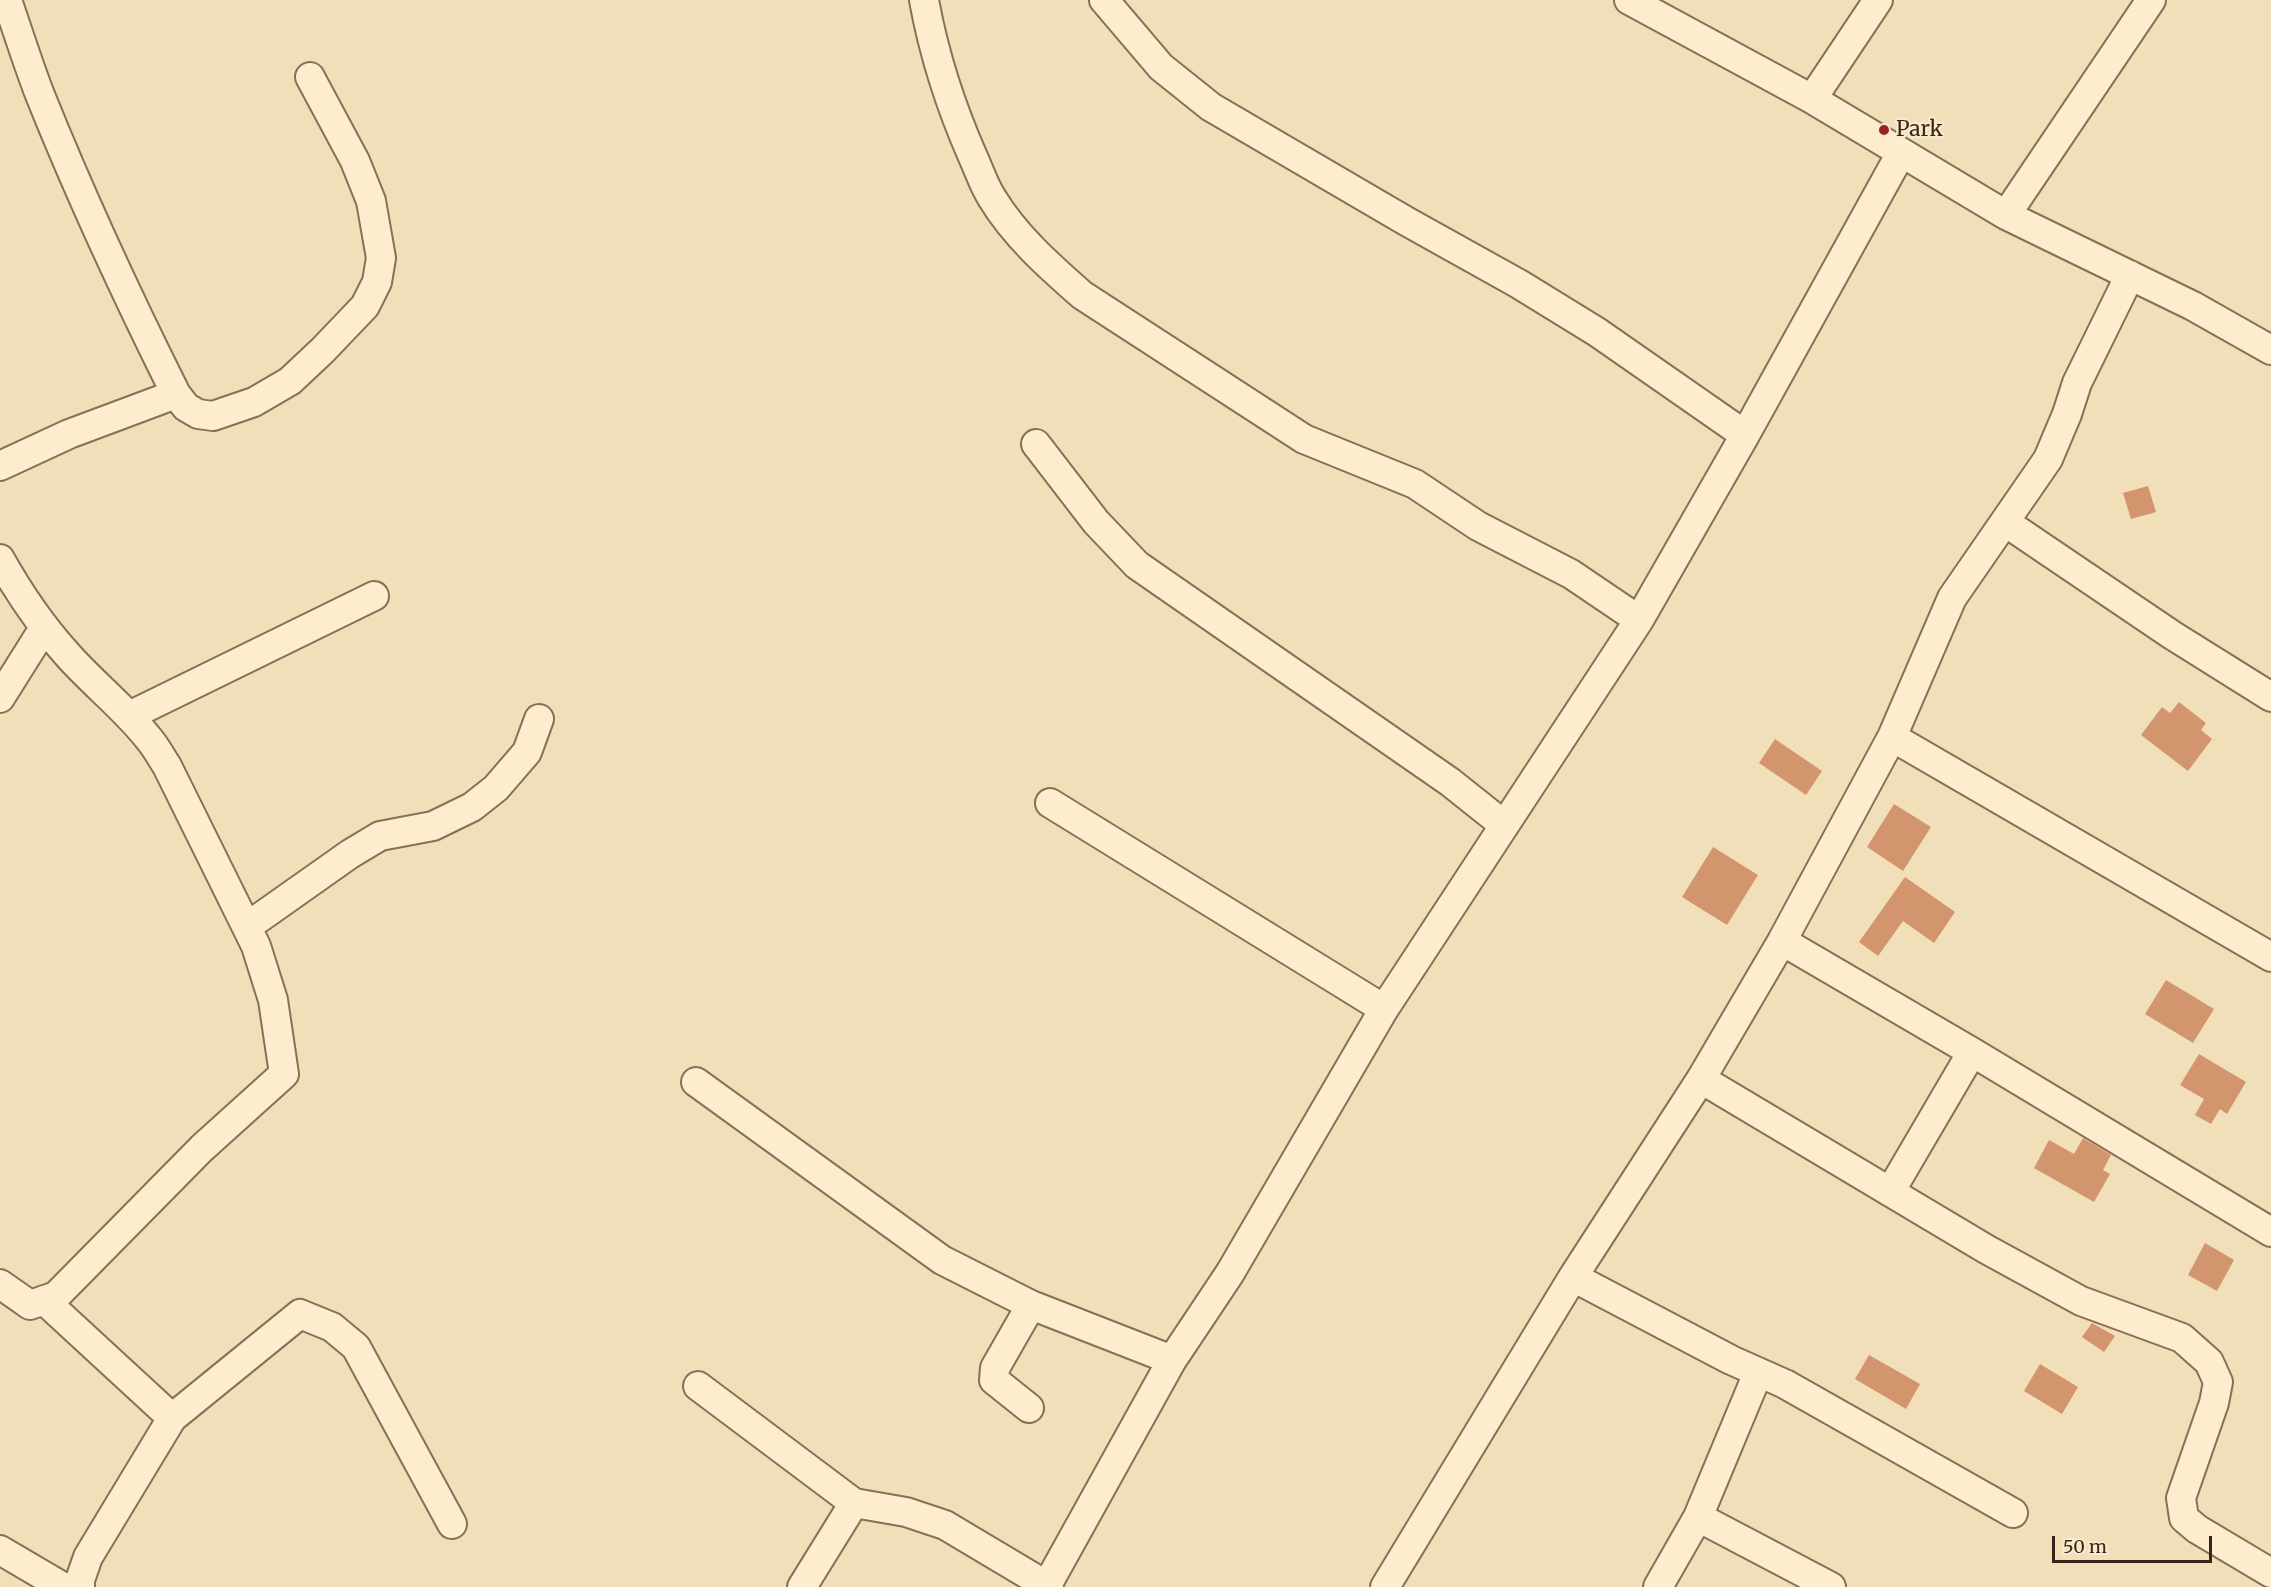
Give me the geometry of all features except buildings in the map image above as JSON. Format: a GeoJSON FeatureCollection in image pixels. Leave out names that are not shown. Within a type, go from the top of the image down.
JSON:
{"type":"FeatureCollection","features":[{"type":"Feature","properties":{"kind":"street"},"geometry":{"type":"LineString","coordinates":[[7,0],[40,94],[80,193],[132,306],[176,394],[186,407],[198,414],[213,416],[255,402],[290,381],[365,306],[377,282],[381,258],[370,201],[355,161],[310,77]]}},
{"type":"Feature","properties":{"kind":"street"},"geometry":{"type":"LineString","coordinates":[[924,0],[948,99],[991,197],[1014,229],[1082,295],[1304,439],[1415,484],[1478,526],[1571,574],[1639,620]]}},
{"type":"Feature","properties":{"kind":"street"},"geometry":{"type":"LineString","coordinates":[[1104,0],[1161,68],[1211,107],[1519,284],[1597,332],[1745,435]]}},
{"type":"Feature","properties":{"kind":"street"},"geometry":{"type":"LineString","coordinates":[[1629,0],[1812,99],[2006,215],[2269,345]]}},
{"type":"Feature","properties":{"kind":"street"},"geometry":{"type":"LineString","coordinates":[[1812,99],[1878,0]]}},
{"type":"Feature","properties":{"kind":"street"},"geometry":{"type":"LineString","coordinates":[[2006,215],[2151,0]]}},
{"type":"Feature","properties":{"kind":"street"},"geometry":{"type":"LineString","coordinates":[[698,1386],[854,1503],[906,1512],[945,1525],[1047,1586],[1172,1360],[1230,1272],[1384,1009],[1639,620],[1745,435],[1901,153]]}},
{"type":"Feature","properties":{"kind":"street"},"geometry":{"type":"LineString","coordinates":[[1384,1587],[1573,1277],[1701,1079],[1782,941],[1892,737],[1952,598],[2048,459],[2077,383],[2130,275]]}},
{"type":"Feature","properties":{"kind":"street"},"geometry":{"type":"LineString","coordinates":[[0,466],[69,434],[176,394]]}},
{"type":"Feature","properties":{"kind":"street"},"geometry":{"type":"LineString","coordinates":[[1036,444],[1096,522],[1137,565],[1450,782],[1504,825]]}},
{"type":"Feature","properties":{"kind":"street"},"geometry":{"type":"LineString","coordinates":[[2005,522],[2172,635],[2271,697]]}},
{"type":"Feature","properties":{"kind":"street"},"geometry":{"type":"LineString","coordinates":[[0,559],[19,593],[44,628],[94,684],[129,716],[150,740],[167,766],[248,926],[273,1000],[284,1074],[202,1148],[56,1296],[30,1305],[0,1284]]}},
{"type":"Feature","properties":{"kind":"street"},"geometry":{"type":"LineString","coordinates":[[129,716],[374,596]]}},
{"type":"Feature","properties":{"kind":"street"},"geometry":{"type":"LineString","coordinates":[[0,698],[44,628]]}},
{"type":"Feature","properties":{"kind":"street"},"geometry":{"type":"LineString","coordinates":[[248,926],[380,836],[433,826],[472,807],[496,788],[527,752],[538,719]]}},
{"type":"Feature","properties":{"kind":"street"},"geometry":{"type":"LineString","coordinates":[[1892,737],[2271,957]]}},
{"type":"Feature","properties":{"kind":"street"},"geometry":{"type":"LineString","coordinates":[[1050,803],[1384,1009]]}},
{"type":"Feature","properties":{"kind":"street"},"geometry":{"type":"LineString","coordinates":[[1782,941],[2271,1232]]}},
{"type":"Feature","properties":{"kind":"street"},"geometry":{"type":"LineString","coordinates":[[1890,1192],[1972,1052]]}},
{"type":"Feature","properties":{"kind":"street"},"geometry":{"type":"LineString","coordinates":[[1701,1079],[1986,1249],[2081,1301],[2182,1338],[2209,1362],[2218,1382],[2214,1403],[2181,1498],[2184,1518],[2197,1529],[2271,1573]]}},
{"type":"Feature","properties":{"kind":"street"},"geometry":{"type":"LineString","coordinates":[[696,1082],[942,1260],[1031,1305],[1172,1360]]}},
{"type":"Feature","properties":{"kind":"street"},"geometry":{"type":"LineString","coordinates":[[1573,1277],[1617,1302],[1758,1373],[1785,1384],[2013,1512]]}},
{"type":"Feature","properties":{"kind":"street"},"geometry":{"type":"LineString","coordinates":[[44,1300],[172,1418]]}},
{"type":"Feature","properties":{"kind":"street"},"geometry":{"type":"LineString","coordinates":[[1029,1408],[994,1380],[994,1368],[1031,1305]]}},
{"type":"Feature","properties":{"kind":"street"},"geometry":{"type":"LineString","coordinates":[[80,1587],[80,1580],[88,1557],[172,1418],[300,1314],[332,1327],[356,1347],[452,1524]]}},
{"type":"Feature","properties":{"kind":"street"},"geometry":{"type":"LineString","coordinates":[[1658,1587],[1698,1516],[1758,1373]]}},
{"type":"Feature","properties":{"kind":"street"},"geometry":{"type":"LineString","coordinates":[[802,1587],[854,1503]]}},
{"type":"Feature","properties":{"kind":"street"},"geometry":{"type":"LineString","coordinates":[[1698,1516],[1831,1587]]}},
{"type":"Feature","properties":{"kind":"street"},"geometry":{"type":"LineString","coordinates":[[0,1550],[63,1587]]}},
{"type":"Feature","properties":{"kind":"place","name":"Park"},"geometry":{"type":"Point","coordinates":[1884,130]}}]}
